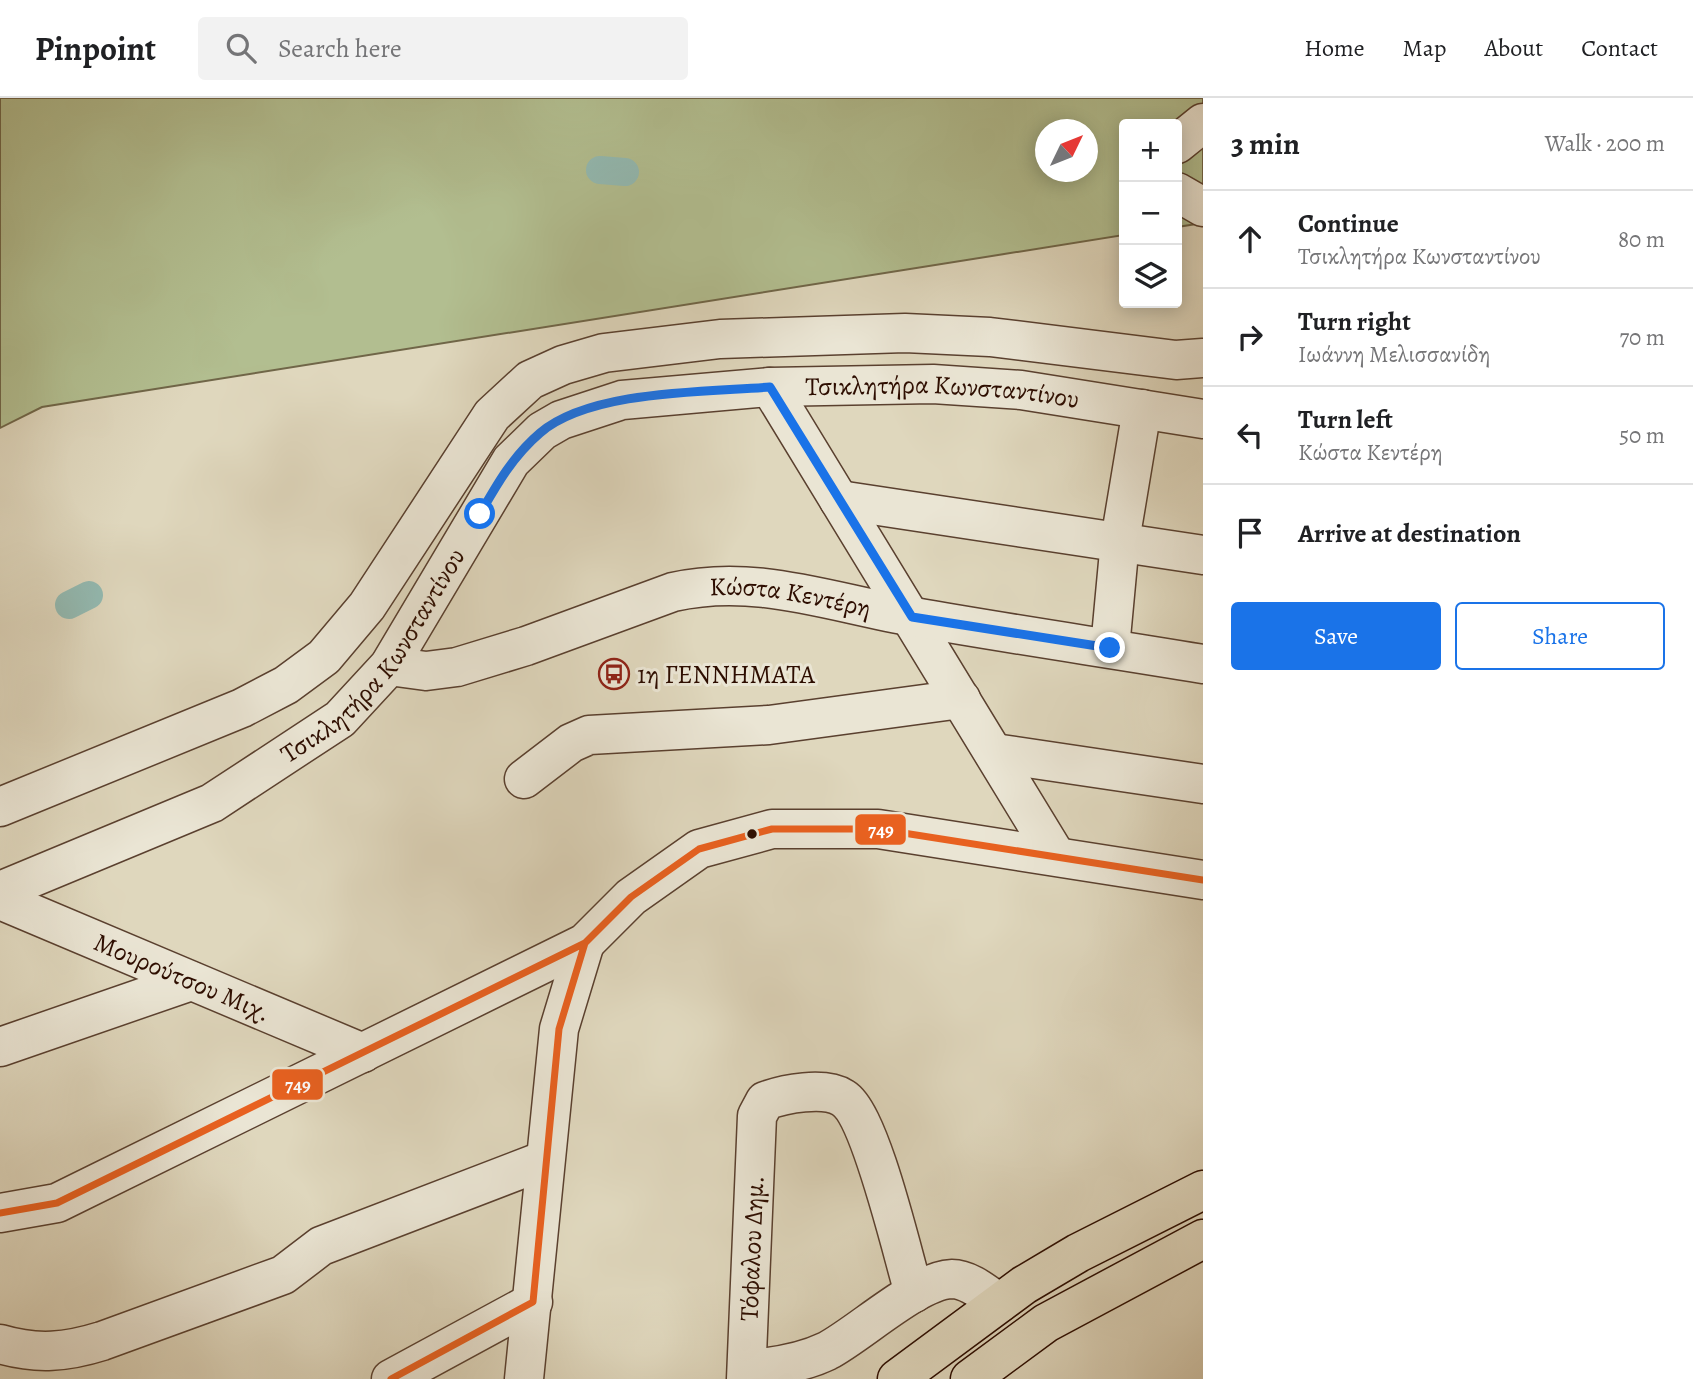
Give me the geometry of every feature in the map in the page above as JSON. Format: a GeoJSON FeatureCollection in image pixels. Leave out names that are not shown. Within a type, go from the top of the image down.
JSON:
{"type":"FeatureCollection","features":[{"type":"Feature","properties":{"kind":"main road"},"geometry":{"type":"LineString","coordinates":[[897,1379],[999,1303],[1078,1253],[1203,1190]]}},
{"type":"Feature","properties":{"kind":"main road"},"geometry":{"type":"LineString","coordinates":[[970,1379],[1046,1323],[1203,1239]]}},
{"type":"Feature","properties":{"kind":"street"},"geometry":{"type":"LineString","coordinates":[[1182,140],[1203,122]]}},
{"type":"Feature","properties":{"kind":"street"},"geometry":{"type":"LineString","coordinates":[[1182,195],[1203,207]]}},
{"type":"Feature","properties":{"kind":"street"},"geometry":{"type":"LineString","coordinates":[[0,807],[242,708],[286,685],[324,657],[367,606],[492,415],[530,380],[563,365],[604,353],[720,339],[905,333],[990,337],[1176,360],[1203,358]]}},
{"type":"Feature","properties":{"kind":"street","name":"Τσικλητήρα Κωνσταντίνου"},"geometry":{"type":"LineString","coordinates":[[0,891],[212,803],[320,735],[360,699],[389,666],[511,461],[542,431],[572,416],[622,400],[770,387],[981,386],[1203,419]]}},
{"type":"Feature","properties":{"kind":"street"},"geometry":{"type":"LineString","coordinates":[[770,387],[1056,856]]}},
{"type":"Feature","properties":{"kind":"street"},"geometry":{"type":"LineString","coordinates":[[1110,648],[1120,541],[1142,409]]}},
{"type":"Feature","properties":{"kind":"street"},"geometry":{"type":"LineString","coordinates":[[839,500],[1203,555]]}},
{"type":"Feature","properties":{"kind":"street","name":"Κώστα Κεντέρη"},"geometry":{"type":"LineString","coordinates":[[389,666],[426,671],[457,667],[695,587],[739,584],[787,589],[912,617],[1203,664]]}},
{"type":"Feature","properties":{"kind":"street"},"geometry":{"type":"LineString","coordinates":[[524,779],[571,743],[589,735],[769,725],[961,699]]}},
{"type":"Feature","properties":{"kind":"street"},"geometry":{"type":"LineString","coordinates":[[994,753],[1203,785]]}},
{"type":"Feature","properties":{"kind":"street"},"geometry":{"type":"LineString","coordinates":[[0,1213],[57,1203],[585,943],[631,897],[699,849],[772,830],[878,829],[1203,880]]}},
{"type":"Feature","properties":{"kind":"street","name":"Μουρούτσου Μιχ."},"geometry":{"type":"LineString","coordinates":[[0,900],[363,1052]]}},
{"type":"Feature","properties":{"kind":"street"},"geometry":{"type":"LineString","coordinates":[[524,1379],[559,1029],[585,943]]}},
{"type":"Feature","properties":{"kind":"street"},"geometry":{"type":"LineString","coordinates":[[0,1048],[191,981]]}},
{"type":"Feature","properties":{"kind":"street","name":"Τόφαλου Δημ."},"geometry":{"type":"LineString","coordinates":[[748,1374],[757,1116],[765,1101],[780,1095],[827,1093],[843,1097],[853,1108],[872,1147],[914,1293]]}},
{"type":"Feature","properties":{"kind":"street"},"geometry":{"type":"LineString","coordinates":[[0,1344],[47,1353],[73,1350],[103,1341],[283,1275],[321,1246],[545,1160]]}},
{"type":"Feature","properties":{"kind":"street"},"geometry":{"type":"LineString","coordinates":[[748,1374],[826,1351],[932,1283],[954,1279],[975,1286],[999,1303]]}},
{"type":"Feature","properties":{"kind":"street"},"geometry":{"type":"LineString","coordinates":[[391,1379],[533,1303]]}},
{"type":"Feature","properties":{"kind":"green space"},"geometry":{"type":"Polygon","coordinates":[[[0,98],[1203,98],[1203,223],[1182,226],[1182,119],[1119,119],[1119,236],[42,407],[0,428],[0,98]]]}},
{"type":"Feature","properties":{"kind":"waterway"},"geometry":{"type":"LineString","coordinates":[[600,170],[625,172]]}},
{"type":"Feature","properties":{"kind":"waterway"},"geometry":{"type":"LineString","coordinates":[[69,605],[89,595]]}},
{"type":"Feature","properties":{"kind":"transit line","name":"749"},"geometry":{"type":"LineString","coordinates":[[0,1213],[57,1203],[585,943],[631,897],[699,849],[772,829],[878,829],[1203,880]]}},
{"type":"Feature","properties":{"kind":"transit line","name":"749"},"geometry":{"type":"LineString","coordinates":[[391,1379],[533,1302],[559,1029],[585,943]]}},
{"type":"Feature","properties":{"kind":"place","name":"1η ΓΕΝΝΗΜΑΤΑ"},"geometry":{"type":"Point","coordinates":[614,674]}},
{"type":"Feature","properties":{"kind":"route"},"geometry":{"type":"LineString","coordinates":[[480,514],[511,461],[542,431],[561,420],[622,400],[770,387],[912,617],[1110,648]]}}]}
